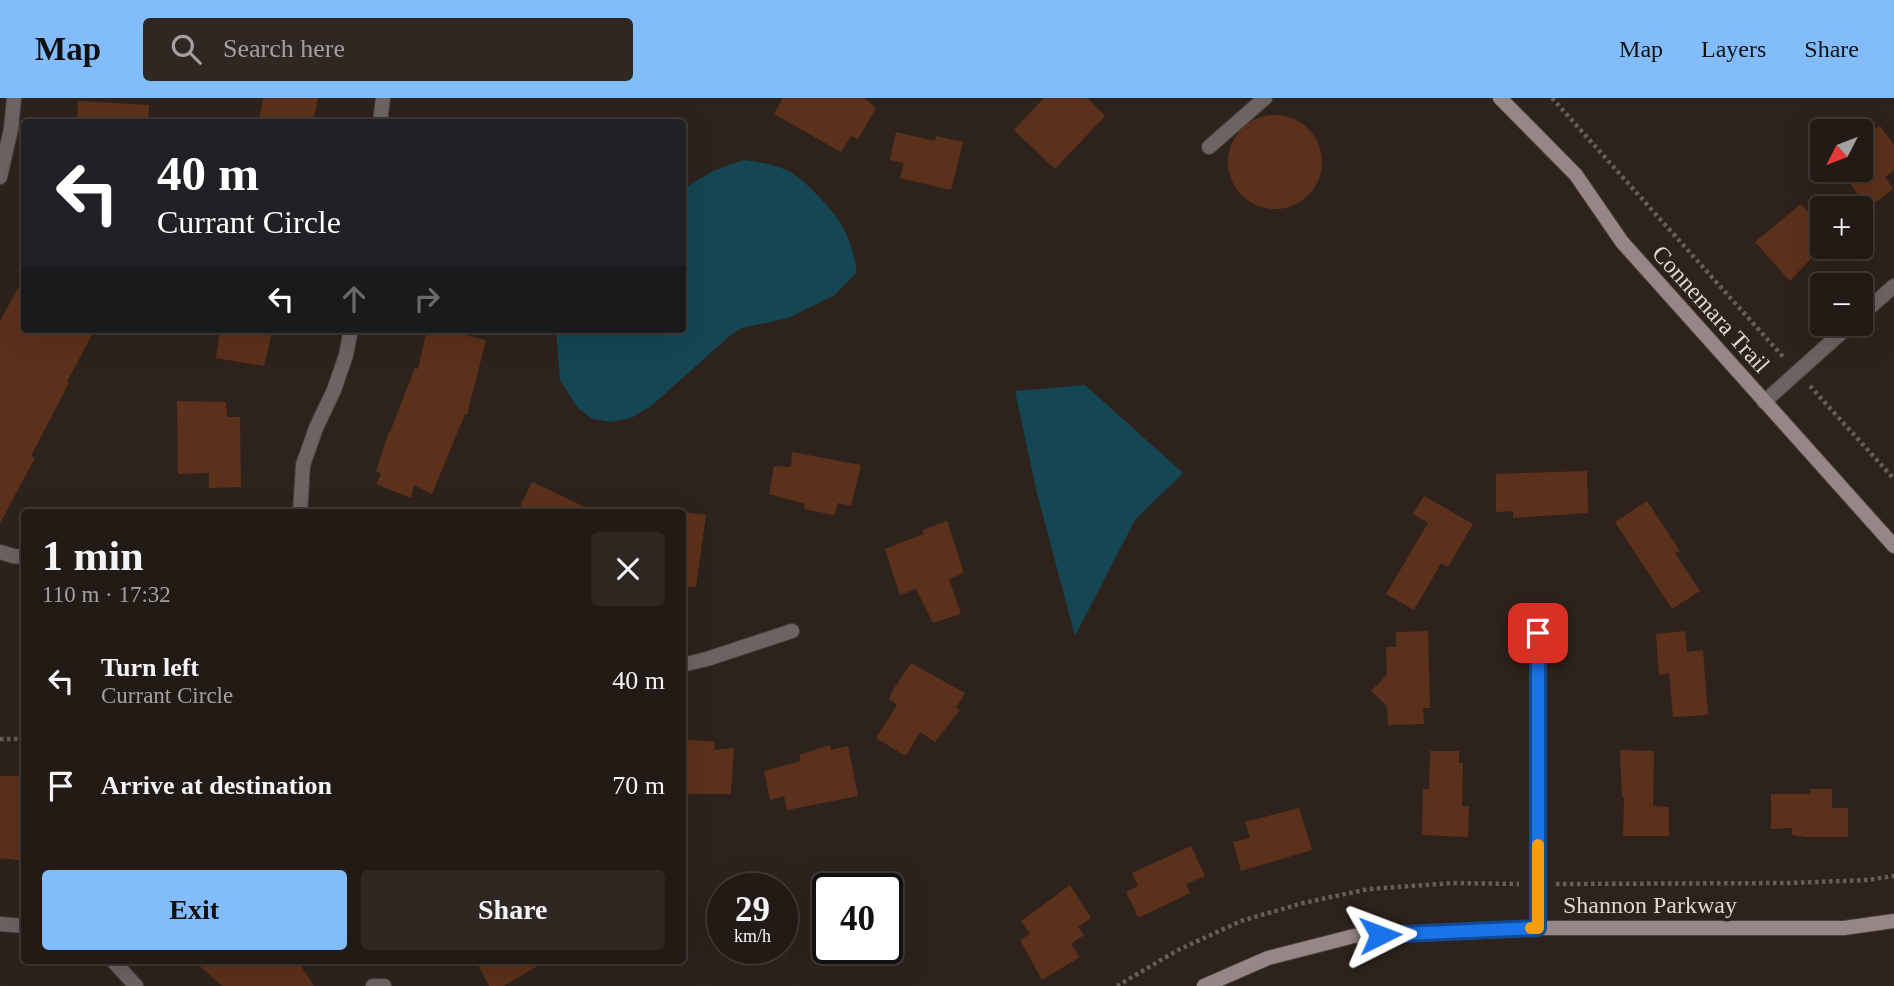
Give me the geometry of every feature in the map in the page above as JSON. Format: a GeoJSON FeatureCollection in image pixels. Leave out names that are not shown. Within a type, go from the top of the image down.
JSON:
{"type":"FeatureCollection","features":[{"type":"Feature","properties":{"kind":"street"},"geometry":{"type":"LineString","coordinates":[[0,177],[11,129],[14,98]]}},
{"type":"Feature","properties":{"kind":"street"},"geometry":{"type":"LineString","coordinates":[[380,119],[383,98]]}},
{"type":"Feature","properties":{"kind":"street"},"geometry":{"type":"LineString","coordinates":[[1209,147],[1265,98]]}},
{"type":"Feature","properties":{"kind":"street","name":"Connemara Trail"},"geometry":{"type":"LineString","coordinates":[[1500,98],[1576,175],[1622,242],[1894,546]]}},
{"type":"Feature","properties":{"kind":"street"},"geometry":{"type":"LineString","coordinates":[[1873,305],[1894,286]]}},
{"type":"Feature","properties":{"kind":"street"},"geometry":{"type":"LineString","coordinates":[[300,509],[303,465],[316,428],[334,390],[350,333]]}},
{"type":"Feature","properties":{"kind":"street"},"geometry":{"type":"LineString","coordinates":[[1764,402],[1838,336]]}},
{"type":"Feature","properties":{"kind":"street"},"geometry":{"type":"LineString","coordinates":[[0,552],[21,556]]}},
{"type":"Feature","properties":{"kind":"street"},"geometry":{"type":"LineString","coordinates":[[686,664],[792,631]]}},
{"type":"Feature","properties":{"kind":"street"},"geometry":{"type":"LineString","coordinates":[[1538,633],[1538,928]]}},
{"type":"Feature","properties":{"kind":"street","name":"Shannon Parkway"},"geometry":{"type":"LineString","coordinates":[[1204,986],[1268,958],[1354,936],[1538,928],[1844,928],[1894,921]]}},
{"type":"Feature","properties":{"kind":"street"},"geometry":{"type":"LineString","coordinates":[[0,924],[21,926]]}},
{"type":"Feature","properties":{"kind":"street"},"geometry":{"type":"LineString","coordinates":[[116,964],[136,986]]}},
{"type":"Feature","properties":{"kind":"street"},"geometry":{"type":"LineString","coordinates":[[373,986],[384,986]]}},
{"type":"Feature","properties":{"kind":"path"},"geometry":{"type":"LineString","coordinates":[[1552,98],[1894,479]]}},
{"type":"Feature","properties":{"kind":"path"},"geometry":{"type":"LineString","coordinates":[[0,739],[21,739]]}},
{"type":"Feature","properties":{"kind":"path"},"geometry":{"type":"LineString","coordinates":[[1117,986],[1178,950],[1241,921],[1303,903],[1369,889],[1453,883],[1790,883],[1867,880],[1894,876]]}},
{"type":"Feature","properties":{"kind":"water"},"geometry":{"type":"Polygon","coordinates":[[[744,160],[769,164],[797,176],[836,216],[853,254],[856,273],[835,295],[788,318],[742,328],[732,334],[651,406],[631,418],[611,422],[592,419],[578,408],[560,380],[556,333],[686,333],[686,187],[713,171],[744,160]]]}},
{"type":"Feature","properties":{"kind":"water"},"geometry":{"type":"Polygon","coordinates":[[[1085,385],[1183,473],[1135,520],[1075,636],[1037,493],[1015,391],[1085,385]]]}},
{"type":"Feature","properties":{"kind":"building"},"geometry":{"type":"Polygon","coordinates":[[[263,98],[318,98],[314,119],[260,119],[263,98]]]}},
{"type":"Feature","properties":{"kind":"building"},"geometry":{"type":"Polygon","coordinates":[[[783,98],[864,98],[876,108],[858,139],[851,136],[841,152],[774,114],[783,98]]]}},
{"type":"Feature","properties":{"kind":"building"},"geometry":{"type":"Polygon","coordinates":[[[1044,98],[1087,98],[1105,116],[1055,169],[1014,130],[1044,98]]]}},
{"type":"Feature","properties":{"kind":"building"},"geometry":{"type":"Polygon","coordinates":[[[78,101],[149,105],[148,119],[77,119],[78,101]]]}},
{"type":"Feature","properties":{"kind":"building"},"geometry":{"type":"Polygon","coordinates":[[[1275,115],[1293,119],[1308,129],[1318,144],[1322,162],[1318,180],[1308,195],[1293,205],[1275,209],[1257,205],[1242,195],[1232,180],[1228,162],[1232,144],[1242,129],[1257,119],[1275,115]]]}},
{"type":"Feature","properties":{"kind":"building"},"geometry":{"type":"Polygon","coordinates":[[[1880,126],[1894,145],[1894,170],[1885,177],[1893,189],[1873,204],[1873,196],[1859,196],[1849,182],[1873,182],[1873,130],[1880,126]]]}},
{"type":"Feature","properties":{"kind":"building"},"geometry":{"type":"Polygon","coordinates":[[[896,132],[935,141],[936,136],[963,142],[951,190],[900,178],[904,163],[890,160],[896,132]]]}},
{"type":"Feature","properties":{"kind":"building"},"geometry":{"type":"Polygon","coordinates":[[[1801,204],[1810,214],[1811,259],[1790,281],[1755,242],[1801,204]]]}},
{"type":"Feature","properties":{"kind":"building"},"geometry":{"type":"Polygon","coordinates":[[[21,282],[21,333],[93,333],[31,456],[35,458],[0,523],[0,321],[21,282]]]}},
{"type":"Feature","properties":{"kind":"building"},"geometry":{"type":"Polygon","coordinates":[[[219,333],[272,333],[264,366],[216,358],[219,333]]]}},
{"type":"Feature","properties":{"kind":"building"},"geometry":{"type":"Polygon","coordinates":[[[426,333],[466,333],[465,335],[486,340],[467,415],[465,414],[432,494],[414,485],[411,498],[376,484],[381,474],[376,471],[415,368],[418,369],[426,333]]]}},
{"type":"Feature","properties":{"kind":"building"},"geometry":{"type":"Polygon","coordinates":[[[177,401],[226,402],[227,417],[240,417],[241,487],[209,488],[209,473],[178,474],[177,401]]]}},
{"type":"Feature","properties":{"kind":"building"},"geometry":{"type":"Polygon","coordinates":[[[792,452],[861,465],[851,506],[838,503],[834,515],[804,509],[805,504],[769,494],[774,466],[791,467],[792,452]]]}},
{"type":"Feature","properties":{"kind":"building"},"geometry":{"type":"Polygon","coordinates":[[[1587,471],[1588,513],[1513,518],[1513,511],[1496,512],[1496,474],[1587,471]]]}},
{"type":"Feature","properties":{"kind":"building"},"geometry":{"type":"Polygon","coordinates":[[[532,482],[589,509],[519,509],[532,482]]]}},
{"type":"Feature","properties":{"kind":"building"},"geometry":{"type":"Polygon","coordinates":[[[1424,496],[1473,524],[1448,567],[1441,563],[1414,610],[1386,594],[1428,523],[1413,514],[1424,496]]]}},
{"type":"Feature","properties":{"kind":"building"},"geometry":{"type":"Polygon","coordinates":[[[1647,501],[1680,551],[1675,553],[1700,591],[1672,609],[1615,522],[1647,501]]]}},
{"type":"Feature","properties":{"kind":"building"},"geometry":{"type":"Polygon","coordinates":[[[686,512],[706,515],[696,587],[686,586],[686,512]]]}},
{"type":"Feature","properties":{"kind":"building"},"geometry":{"type":"Polygon","coordinates":[[[947,521],[964,573],[949,579],[961,614],[933,623],[916,589],[900,595],[885,549],[924,534],[922,530],[947,521]]]}},
{"type":"Feature","properties":{"kind":"building"},"geometry":{"type":"Polygon","coordinates":[[[1428,631],[1430,708],[1423,708],[1424,724],[1388,725],[1387,706],[1371,691],[1387,675],[1386,647],[1396,647],[1396,632],[1428,631]]]}},
{"type":"Feature","properties":{"kind":"building"},"geometry":{"type":"Polygon","coordinates":[[[1685,631],[1687,652],[1703,650],[1708,715],[1673,717],[1669,673],[1659,675],[1656,634],[1685,631]]]}},
{"type":"Feature","properties":{"kind":"building"},"geometry":{"type":"Polygon","coordinates":[[[911,663],[965,693],[956,708],[960,710],[935,742],[920,732],[906,756],[876,738],[897,705],[889,699],[911,663]]]}},
{"type":"Feature","properties":{"kind":"building"},"geometry":{"type":"Polygon","coordinates":[[[686,739],[715,742],[714,750],[734,748],[731,794],[686,794],[686,739]]]}},
{"type":"Feature","properties":{"kind":"building"},"geometry":{"type":"Polygon","coordinates":[[[830,745],[831,750],[848,746],[858,796],[787,810],[784,796],[770,800],[764,771],[801,761],[799,755],[830,745]]]}},
{"type":"Feature","properties":{"kind":"building"},"geometry":{"type":"Polygon","coordinates":[[[1620,750],[1654,751],[1653,806],[1669,807],[1669,836],[1623,836],[1624,797],[1620,750]]]}},
{"type":"Feature","properties":{"kind":"building"},"geometry":{"type":"Polygon","coordinates":[[[1430,751],[1459,751],[1459,763],[1463,763],[1462,806],[1469,806],[1468,837],[1422,835],[1423,789],[1429,789],[1430,751]]]}},
{"type":"Feature","properties":{"kind":"building"},"geometry":{"type":"Polygon","coordinates":[[[0,776],[21,776],[21,861],[0,858],[0,776]]]}},
{"type":"Feature","properties":{"kind":"building"},"geometry":{"type":"Polygon","coordinates":[[[1810,789],[1832,789],[1832,808],[1848,808],[1848,837],[1805,837],[1792,835],[1792,828],[1771,829],[1771,794],[1810,794],[1810,789]]]}},
{"type":"Feature","properties":{"kind":"building"},"geometry":{"type":"Polygon","coordinates":[[[1299,808],[1312,850],[1241,871],[1233,842],[1250,838],[1245,822],[1299,808]]]}},
{"type":"Feature","properties":{"kind":"building"},"geometry":{"type":"Polygon","coordinates":[[[1191,846],[1205,876],[1186,884],[1190,893],[1138,917],[1126,892],[1138,886],[1132,873],[1191,846]]]}},
{"type":"Feature","properties":{"kind":"building"},"geometry":{"type":"Polygon","coordinates":[[[1070,885],[1091,918],[1078,927],[1084,935],[1071,944],[1080,957],[1042,980],[1020,940],[1030,934],[1021,921],[1070,885]]]}},
{"type":"Feature","properties":{"kind":"building"},"geometry":{"type":"Polygon","coordinates":[[[197,964],[300,964],[314,986],[222,986],[197,964]]]}},
{"type":"Feature","properties":{"kind":"building"},"geometry":{"type":"Polygon","coordinates":[[[478,964],[541,964],[504,986],[489,986],[478,964]]]}},
{"type":"Feature","properties":{"kind":"slow traffic"},"geometry":{"type":"LineString","coordinates":[[1531,928],[1538,928],[1538,845]]}},
{"type":"Feature","properties":{"kind":"route"},"geometry":{"type":"LineString","coordinates":[[1380,935],[1538,928],[1538,633]]}}]}
